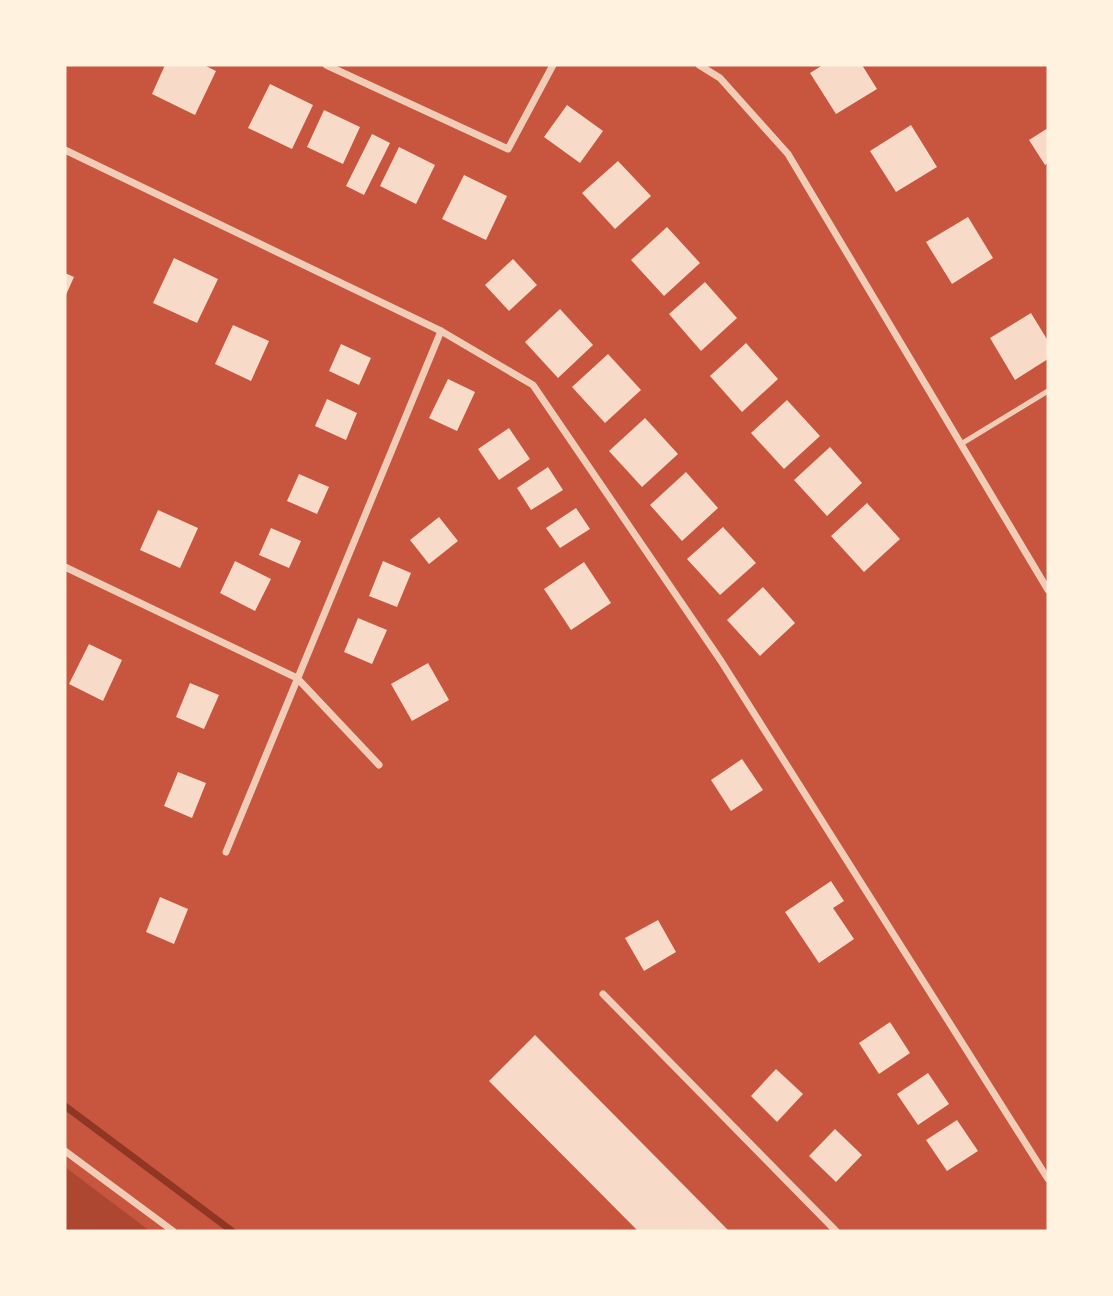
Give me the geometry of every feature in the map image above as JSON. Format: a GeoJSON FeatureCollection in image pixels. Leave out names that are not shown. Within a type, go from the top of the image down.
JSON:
{"type":"FeatureCollection","features":[{"type":"Feature","properties":{"kind":"street"},"geometry":{"type":"LineString","coordinates":[[326,65],[508,149],[553,65]]}},
{"type":"Feature","properties":{"kind":"street"},"geometry":{"type":"LineString","coordinates":[[699,65],[719,78],[788,154],[1048,590]]}},
{"type":"Feature","properties":{"kind":"street"},"geometry":{"type":"LineString","coordinates":[[65,150],[441,331],[533,385],[721,661],[1048,1179]]}},
{"type":"Feature","properties":{"kind":"street"},"geometry":{"type":"LineString","coordinates":[[226,852],[441,331]]}},
{"type":"Feature","properties":{"kind":"street"},"geometry":{"type":"LineString","coordinates":[[65,567],[298,678],[379,765]]}},
{"type":"Feature","properties":{"kind":"street"},"geometry":{"type":"LineString","coordinates":[[603,994],[836,1231]]}},
{"type":"Feature","properties":{"kind":"street"},"geometry":{"type":"LineString","coordinates":[[65,1151],[173,1231]]}},
{"type":"Feature","properties":{"kind":"lane"},"geometry":{"type":"LineString","coordinates":[[961,444],[1048,391]]}},
{"type":"Feature","properties":{"kind":"shaded area"},"geometry":{"type":"Polygon","coordinates":[[[65,1167],[150,1231],[65,1231],[65,1167]]]}},
{"type":"Feature","properties":{"kind":"building"},"geometry":{"type":"Polygon","coordinates":[[[165,65],[204,65],[216,71],[195,115],[152,94],[165,65]]]}},
{"type":"Feature","properties":{"kind":"building"},"geometry":{"type":"Polygon","coordinates":[[[823,65],[862,65],[877,89],[836,114],[810,73],[823,65]]]}},
{"type":"Feature","properties":{"kind":"building"},"geometry":{"type":"Polygon","coordinates":[[[270,84],[313,105],[292,149],[248,128],[270,84]]]}},
{"type":"Feature","properties":{"kind":"building"},"geometry":{"type":"Polygon","coordinates":[[[567,105],[603,131],[580,163],[544,137],[567,105]]]}},
{"type":"Feature","properties":{"kind":"building"},"geometry":{"type":"Polygon","coordinates":[[[324,110],[360,127],[343,164],[307,147],[324,110]]]}},
{"type":"Feature","properties":{"kind":"building"},"geometry":{"type":"Polygon","coordinates":[[[911,125],[937,167],[896,192],[870,151],[911,125]]]}},
{"type":"Feature","properties":{"kind":"building"},"geometry":{"type":"Polygon","coordinates":[[[1048,128],[1048,163],[1045,165],[1029,140],[1048,128]]]}},
{"type":"Feature","properties":{"kind":"building"},"geometry":{"type":"Polygon","coordinates":[[[372,134],[390,143],[364,195],[346,186],[372,134]]]}},
{"type":"Feature","properties":{"kind":"building"},"geometry":{"type":"Polygon","coordinates":[[[399,147],[435,165],[416,204],[380,186],[399,147]]]}},
{"type":"Feature","properties":{"kind":"building"},"geometry":{"type":"Polygon","coordinates":[[[618,161],[651,196],[615,229],[582,193],[618,161]]]}},
{"type":"Feature","properties":{"kind":"building"},"geometry":{"type":"Polygon","coordinates":[[[464,175],[507,196],[486,240],[442,219],[464,175]]]}},
{"type":"Feature","properties":{"kind":"building"},"geometry":{"type":"Polygon","coordinates":[[[968,217],[993,258],[952,284],[926,242],[968,217]]]}},
{"type":"Feature","properties":{"kind":"building"},"geometry":{"type":"Polygon","coordinates":[[[667,227],[700,263],[664,296],[631,260],[667,227]]]}},
{"type":"Feature","properties":{"kind":"building"},"geometry":{"type":"Polygon","coordinates":[[[174,258],[218,279],[197,323],[153,303],[174,258]]]}},
{"type":"Feature","properties":{"kind":"building"},"geometry":{"type":"Polygon","coordinates":[[[513,259],[537,285],[509,311],[485,285],[513,259]]]}},
{"type":"Feature","properties":{"kind":"building"},"geometry":{"type":"Polygon","coordinates":[[[65,273],[74,277],[65,297],[65,273]]]}},
{"type":"Feature","properties":{"kind":"building"},"geometry":{"type":"Polygon","coordinates":[[[705,282],[737,318],[701,351],[669,314],[705,282]]]}},
{"type":"Feature","properties":{"kind":"building"},"geometry":{"type":"Polygon","coordinates":[[[560,309],[593,345],[558,378],[525,342],[560,309]]]}},
{"type":"Feature","properties":{"kind":"building"},"geometry":{"type":"Polygon","coordinates":[[[1031,313],[1048,341],[1048,359],[1015,380],[990,338],[1031,313]]]}},
{"type":"Feature","properties":{"kind":"building"},"geometry":{"type":"Polygon","coordinates":[[[233,325],[269,341],[251,381],[215,364],[233,325]]]}},
{"type":"Feature","properties":{"kind":"building"},"geometry":{"type":"Polygon","coordinates":[[[746,343],[778,379],[742,412],[710,376],[746,343]]]}},
{"type":"Feature","properties":{"kind":"building"},"geometry":{"type":"Polygon","coordinates":[[[341,344],[371,358],[359,385],[329,371],[341,344]]]}},
{"type":"Feature","properties":{"kind":"building"},"geometry":{"type":"Polygon","coordinates":[[[608,354],[641,390],[605,423],[572,387],[608,354]]]}},
{"type":"Feature","properties":{"kind":"building"},"geometry":{"type":"Polygon","coordinates":[[[448,379],[475,392],[457,431],[429,418],[448,379]]]}},
{"type":"Feature","properties":{"kind":"building"},"geometry":{"type":"Polygon","coordinates":[[[327,399],[357,413],[346,440],[315,426],[327,399]]]}},
{"type":"Feature","properties":{"kind":"building"},"geometry":{"type":"Polygon","coordinates":[[[787,400],[820,436],[784,469],[751,433],[787,400]]]}},
{"type":"Feature","properties":{"kind":"building"},"geometry":{"type":"Polygon","coordinates":[[[645,418],[678,454],[642,487],[609,451],[645,418]]]}},
{"type":"Feature","properties":{"kind":"building"},"geometry":{"type":"Polygon","coordinates":[[[509,428],[530,459],[499,480],[478,449],[509,428]]]}},
{"type":"Feature","properties":{"kind":"building"},"geometry":{"type":"Polygon","coordinates":[[[830,447],[862,483],[827,516],[794,480],[830,447]]]}},
{"type":"Feature","properties":{"kind":"building"},"geometry":{"type":"Polygon","coordinates":[[[548,467],[563,490],[531,510],[517,488],[548,467]]]}},
{"type":"Feature","properties":{"kind":"building"},"geometry":{"type":"Polygon","coordinates":[[[686,472],[718,508],[682,541],[650,505],[686,472]]]}},
{"type":"Feature","properties":{"kind":"building"},"geometry":{"type":"Polygon","coordinates":[[[299,474],[329,487],[317,514],[287,501],[299,474]]]}},
{"type":"Feature","properties":{"kind":"building"},"geometry":{"type":"Polygon","coordinates":[[[867,503],[900,539],[864,572],[831,536],[867,503]]]}},
{"type":"Feature","properties":{"kind":"building"},"geometry":{"type":"Polygon","coordinates":[[[576,508],[590,529],[560,548],[546,528],[576,508]]]}},
{"type":"Feature","properties":{"kind":"building"},"geometry":{"type":"Polygon","coordinates":[[[158,510],[198,528],[180,568],[140,550],[158,510]]]}},
{"type":"Feature","properties":{"kind":"building"},"geometry":{"type":"Polygon","coordinates":[[[439,517],[458,541],[429,564],[410,540],[439,517]]]}},
{"type":"Feature","properties":{"kind":"building"},"geometry":{"type":"Polygon","coordinates":[[[723,527],[756,563],[720,595],[687,559],[723,527]]]}},
{"type":"Feature","properties":{"kind":"building"},"geometry":{"type":"Polygon","coordinates":[[[271,528],[301,541],[289,568],[259,555],[271,528]]]}},
{"type":"Feature","properties":{"kind":"building"},"geometry":{"type":"Polygon","coordinates":[[[235,561],[271,579],[255,611],[220,593],[235,561]]]}},
{"type":"Feature","properties":{"kind":"building"},"geometry":{"type":"Polygon","coordinates":[[[383,561],[411,573],[397,607],[369,596],[383,561]]]}},
{"type":"Feature","properties":{"kind":"building"},"geometry":{"type":"Polygon","coordinates":[[[584,562],[611,603],[571,630],[544,589],[584,562]]]}},
{"type":"Feature","properties":{"kind":"building"},"geometry":{"type":"Polygon","coordinates":[[[763,587],[795,623],[760,656],[727,620],[763,587]]]}},
{"type":"Feature","properties":{"kind":"building"},"geometry":{"type":"Polygon","coordinates":[[[358,618],[387,630],[372,664],[344,652],[358,618]]]}},
{"type":"Feature","properties":{"kind":"building"},"geometry":{"type":"Polygon","coordinates":[[[89,644],[122,660],[103,701],[69,684],[89,644]]]}},
{"type":"Feature","properties":{"kind":"building"},"geometry":{"type":"Polygon","coordinates":[[[428,663],[449,700],[412,721],[391,684],[428,663]]]}},
{"type":"Feature","properties":{"kind":"building"},"geometry":{"type":"Polygon","coordinates":[[[190,683],[219,695],[204,729],[176,717],[190,683]]]}},
{"type":"Feature","properties":{"kind":"building"},"geometry":{"type":"Polygon","coordinates":[[[742,759],[763,790],[731,811],[711,780],[742,759]]]}},
{"type":"Feature","properties":{"kind":"building"},"geometry":{"type":"Polygon","coordinates":[[[178,772],[206,783],[192,818],[164,806],[178,772]]]}},
{"type":"Feature","properties":{"kind":"building"},"geometry":{"type":"Polygon","coordinates":[[[831,881],[844,901],[833,908],[854,939],[819,963],[785,912],[831,881]]]}},
{"type":"Feature","properties":{"kind":"building"},"geometry":{"type":"Polygon","coordinates":[[[160,897],[188,909],[174,944],[146,932],[160,897]]]}},
{"type":"Feature","properties":{"kind":"building"},"geometry":{"type":"Polygon","coordinates":[[[658,920],[676,952],[644,971],[625,938],[658,920]]]}},
{"type":"Feature","properties":{"kind":"building"},"geometry":{"type":"Polygon","coordinates":[[[890,1022],[910,1053],[879,1074],[859,1043],[890,1022]]]}},
{"type":"Feature","properties":{"kind":"building"},"geometry":{"type":"Polygon","coordinates":[[[535,1035],[729,1231],[638,1231],[489,1081],[535,1035]]]}},
{"type":"Feature","properties":{"kind":"building"},"geometry":{"type":"Polygon","coordinates":[[[776,1069],[803,1094],[777,1122],[751,1096],[776,1069]]]}},
{"type":"Feature","properties":{"kind":"building"},"geometry":{"type":"Polygon","coordinates":[[[928,1073],[949,1104],[918,1125],[897,1094],[928,1073]]]}},
{"type":"Feature","properties":{"kind":"building"},"geometry":{"type":"Polygon","coordinates":[[[957,1120],[978,1151],[947,1171],[926,1140],[957,1120]]]}},
{"type":"Feature","properties":{"kind":"building"},"geometry":{"type":"Polygon","coordinates":[[[835,1129],[862,1155],[836,1182],[809,1156],[835,1129]]]}},
{"type":"Feature","properties":{"kind":"waterway"},"geometry":{"type":"LineString","coordinates":[[65,1106],[232,1231]]}}]}
